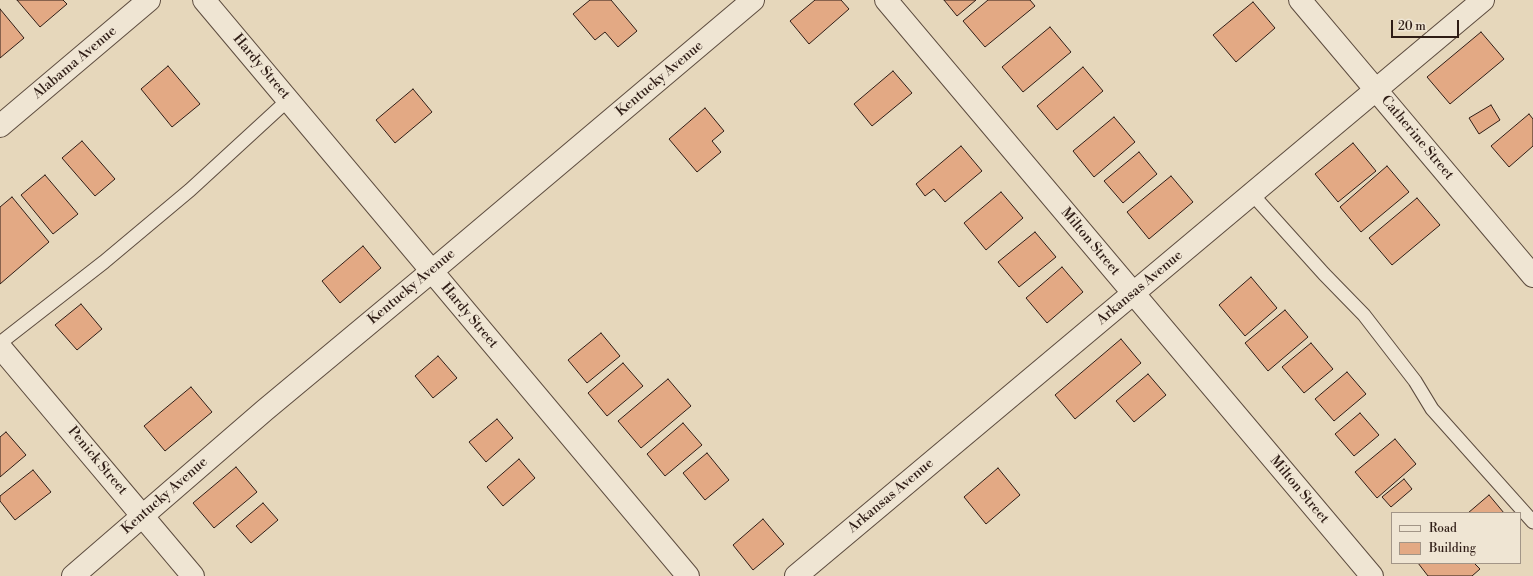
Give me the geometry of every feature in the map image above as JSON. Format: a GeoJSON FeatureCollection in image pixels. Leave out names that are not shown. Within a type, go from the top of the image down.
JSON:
{"type":"FeatureCollection","features":[{"type":"Feature","properties":{"kind":"street","name":"Alabama Avenue"},"geometry":{"type":"LineString","coordinates":[[0,126],[149,0]]}},
{"type":"Feature","properties":{"kind":"street","name":"Hardy Street"},"geometry":{"type":"LineString","coordinates":[[204,0],[688,576]]}},
{"type":"Feature","properties":{"kind":"street","name":"Kentucky Avenue"},"geometry":{"type":"LineString","coordinates":[[73,576],[265,410],[753,0]]}},
{"type":"Feature","properties":{"kind":"street","name":"Milton Street"},"geometry":{"type":"LineString","coordinates":[[886,0],[1372,576]]}},
{"type":"Feature","properties":{"kind":"street","name":"Catherine Street"},"geometry":{"type":"LineString","coordinates":[[1300,0],[1533,276]]}},
{"type":"Feature","properties":{"kind":"street","name":"Arkansas Avenue"},"geometry":{"type":"LineString","coordinates":[[796,576],[1483,0]]}},
{"type":"Feature","properties":{"kind":"street","name":"Penick Street"},"geometry":{"type":"LineString","coordinates":[[0,347],[193,576]]}},
{"type":"Feature","properties":{"kind":"lane"},"geometry":{"type":"LineString","coordinates":[[0,343],[104,262],[184,194],[288,100]]}},
{"type":"Feature","properties":{"kind":"lane"},"geometry":{"type":"LineString","coordinates":[[1252,194],[1324,274],[1364,314],[1415,381],[1432,408],[1533,522]]}},
{"type":"Feature","properties":{"kind":"building"},"geometry":{"type":"Polygon","coordinates":[[[17,0],[63,0],[67,4],[40,27],[17,0]]]}},
{"type":"Feature","properties":{"kind":"building"},"geometry":{"type":"Polygon","coordinates":[[[590,0],[611,0],[637,31],[618,47],[605,32],[595,40],[573,14],[590,0]]]}},
{"type":"Feature","properties":{"kind":"building"},"geometry":{"type":"Polygon","coordinates":[[[815,0],[841,0],[849,9],[809,44],[790,21],[815,0]]]}},
{"type":"Feature","properties":{"kind":"building"},"geometry":{"type":"Polygon","coordinates":[[[944,0],[976,0],[957,16],[944,0]]]}},
{"type":"Feature","properties":{"kind":"building"},"geometry":{"type":"Polygon","coordinates":[[[988,0],[1030,0],[1035,6],[985,47],[963,21],[988,0]]]}},
{"type":"Feature","properties":{"kind":"building"},"geometry":{"type":"Polygon","coordinates":[[[1253,2],[1275,28],[1236,62],[1213,35],[1253,2]]]}},
{"type":"Feature","properties":{"kind":"building"},"geometry":{"type":"Polygon","coordinates":[[[0,9],[24,38],[0,58],[0,9]]]}},
{"type":"Feature","properties":{"kind":"building"},"geometry":{"type":"Polygon","coordinates":[[[1050,27],[1071,52],[1023,92],[1002,67],[1050,27]]]}},
{"type":"Feature","properties":{"kind":"building"},"geometry":{"type":"Polygon","coordinates":[[[1481,32],[1504,59],[1450,104],[1427,77],[1481,32]]]}},
{"type":"Feature","properties":{"kind":"building"},"geometry":{"type":"Polygon","coordinates":[[[168,66],[200,104],[172,127],[141,89],[168,66]]]}},
{"type":"Feature","properties":{"kind":"building"},"geometry":{"type":"Polygon","coordinates":[[[1083,67],[1103,91],[1057,130],[1037,106],[1083,67]]]}},
{"type":"Feature","properties":{"kind":"building"},"geometry":{"type":"Polygon","coordinates":[[[893,71],[912,93],[872,126],[854,104],[893,71]]]}},
{"type":"Feature","properties":{"kind":"building"},"geometry":{"type":"Polygon","coordinates":[[[413,89],[432,112],[395,143],[376,120],[413,89]]]}},
{"type":"Feature","properties":{"kind":"building"},"geometry":{"type":"Polygon","coordinates":[[[1491,105],[1500,120],[1479,134],[1469,118],[1491,105]]]}},
{"type":"Feature","properties":{"kind":"building"},"geometry":{"type":"Polygon","coordinates":[[[705,108],[724,131],[712,141],[721,152],[697,172],[669,139],[705,108]]]}},
{"type":"Feature","properties":{"kind":"building"},"geometry":{"type":"Polygon","coordinates":[[[1529,114],[1533,119],[1533,146],[1509,167],[1491,146],[1529,114]]]}},
{"type":"Feature","properties":{"kind":"building"},"geometry":{"type":"Polygon","coordinates":[[[1114,117],[1135,142],[1094,177],[1073,151],[1114,117]]]}},
{"type":"Feature","properties":{"kind":"building"},"geometry":{"type":"Polygon","coordinates":[[[82,141],[115,179],[95,196],[62,158],[82,141]]]}},
{"type":"Feature","properties":{"kind":"building"},"geometry":{"type":"Polygon","coordinates":[[[1353,143],[1376,171],[1338,202],[1315,174],[1353,143]]]}},
{"type":"Feature","properties":{"kind":"building"},"geometry":{"type":"Polygon","coordinates":[[[961,146],[982,171],[945,202],[934,189],[925,196],[916,184],[961,146]]]}},
{"type":"Feature","properties":{"kind":"building"},"geometry":{"type":"Polygon","coordinates":[[[1139,152],[1157,174],[1123,203],[1104,181],[1139,152]]]}},
{"type":"Feature","properties":{"kind":"building"},"geometry":{"type":"Polygon","coordinates":[[[1387,166],[1409,192],[1361,232],[1340,207],[1387,166]]]}},
{"type":"Feature","properties":{"kind":"building"},"geometry":{"type":"Polygon","coordinates":[[[45,175],[78,214],[53,234],[21,195],[45,175]]]}},
{"type":"Feature","properties":{"kind":"building"},"geometry":{"type":"Polygon","coordinates":[[[1171,176],[1193,202],[1149,239],[1127,212],[1171,176]]]}},
{"type":"Feature","properties":{"kind":"building"},"geometry":{"type":"Polygon","coordinates":[[[1001,192],[1023,218],[986,250],[964,223],[1001,192]]]}},
{"type":"Feature","properties":{"kind":"building"},"geometry":{"type":"Polygon","coordinates":[[[12,197],[49,242],[0,284],[0,207],[12,197]]]}},
{"type":"Feature","properties":{"kind":"building"},"geometry":{"type":"Polygon","coordinates":[[[1417,198],[1440,225],[1392,265],[1369,238],[1417,198]]]}},
{"type":"Feature","properties":{"kind":"building"},"geometry":{"type":"Polygon","coordinates":[[[1035,232],[1056,257],[1019,287],[998,262],[1035,232]]]}},
{"type":"Feature","properties":{"kind":"building"},"geometry":{"type":"Polygon","coordinates":[[[363,246],[381,268],[340,303],[322,281],[363,246]]]}},
{"type":"Feature","properties":{"kind":"building"},"geometry":{"type":"Polygon","coordinates":[[[1062,267],[1083,292],[1047,323],[1026,298],[1062,267]]]}},
{"type":"Feature","properties":{"kind":"building"},"geometry":{"type":"Polygon","coordinates":[[[1251,277],[1277,308],[1245,336],[1219,305],[1251,277]]]}},
{"type":"Feature","properties":{"kind":"building"},"geometry":{"type":"Polygon","coordinates":[[[81,304],[102,329],[77,350],[55,325],[81,304]]]}},
{"type":"Feature","properties":{"kind":"building"},"geometry":{"type":"Polygon","coordinates":[[[1285,310],[1308,337],[1268,371],[1245,343],[1285,310]]]}},
{"type":"Feature","properties":{"kind":"building"},"geometry":{"type":"Polygon","coordinates":[[[601,333],[620,356],[587,383],[568,360],[601,333]]]}},
{"type":"Feature","properties":{"kind":"building"},"geometry":{"type":"Polygon","coordinates":[[[1121,339],[1141,363],[1075,419],[1055,395],[1121,339]]]}},
{"type":"Feature","properties":{"kind":"building"},"geometry":{"type":"Polygon","coordinates":[[[1311,343],[1333,369],[1304,393],[1282,367],[1311,343]]]}},
{"type":"Feature","properties":{"kind":"building"},"geometry":{"type":"Polygon","coordinates":[[[438,356],[457,378],[433,398],[415,376],[438,356]]]}},
{"type":"Feature","properties":{"kind":"building"},"geometry":{"type":"Polygon","coordinates":[[[623,363],[643,386],[607,416],[588,393],[623,363]]]}},
{"type":"Feature","properties":{"kind":"building"},"geometry":{"type":"Polygon","coordinates":[[[1347,372],[1366,394],[1334,421],[1315,399],[1347,372]]]}},
{"type":"Feature","properties":{"kind":"building"},"geometry":{"type":"Polygon","coordinates":[[[1148,374],[1166,395],[1134,422],[1116,401],[1148,374]]]}},
{"type":"Feature","properties":{"kind":"building"},"geometry":{"type":"Polygon","coordinates":[[[668,379],[691,406],[641,448],[618,421],[668,379]]]}},
{"type":"Feature","properties":{"kind":"building"},"geometry":{"type":"Polygon","coordinates":[[[191,387],[212,412],[165,451],[144,426],[191,387]]]}},
{"type":"Feature","properties":{"kind":"building"},"geometry":{"type":"Polygon","coordinates":[[[1360,413],[1379,435],[1354,456],[1335,434],[1360,413]]]}},
{"type":"Feature","properties":{"kind":"building"},"geometry":{"type":"Polygon","coordinates":[[[497,419],[513,438],[486,462],[469,442],[497,419]]]}},
{"type":"Feature","properties":{"kind":"building"},"geometry":{"type":"Polygon","coordinates":[[[683,423],[702,445],[665,476],[647,454],[683,423]]]}},
{"type":"Feature","properties":{"kind":"building"},"geometry":{"type":"Polygon","coordinates":[[[6,432],[26,455],[0,477],[0,437],[6,432]]]}},
{"type":"Feature","properties":{"kind":"building"},"geometry":{"type":"Polygon","coordinates":[[[1395,439],[1416,464],[1377,498],[1355,472],[1395,439]]]}},
{"type":"Feature","properties":{"kind":"building"},"geometry":{"type":"Polygon","coordinates":[[[707,453],[729,480],[705,500],[683,473],[707,453]]]}},
{"type":"Feature","properties":{"kind":"building"},"geometry":{"type":"Polygon","coordinates":[[[519,459],[535,478],[503,506],[487,487],[519,459]]]}},
{"type":"Feature","properties":{"kind":"building"},"geometry":{"type":"Polygon","coordinates":[[[236,467],[257,492],[214,528],[193,503],[236,467]]]}},
{"type":"Feature","properties":{"kind":"building"},"geometry":{"type":"Polygon","coordinates":[[[998,468],[1020,495],[986,524],[964,497],[998,468]]]}},
{"type":"Feature","properties":{"kind":"building"},"geometry":{"type":"Polygon","coordinates":[[[33,470],[51,492],[15,520],[0,501],[0,496],[33,470]]]}},
{"type":"Feature","properties":{"kind":"building"},"geometry":{"type":"Polygon","coordinates":[[[1404,479],[1412,489],[1391,507],[1382,497],[1404,479]]]}},
{"type":"Feature","properties":{"kind":"building"},"geometry":{"type":"Polygon","coordinates":[[[1489,495],[1503,512],[1469,512],[1489,495]]]}},
{"type":"Feature","properties":{"kind":"building"},"geometry":{"type":"Polygon","coordinates":[[[263,503],[278,520],[251,543],[236,526],[263,503]]]}},
{"type":"Feature","properties":{"kind":"building"},"geometry":{"type":"Polygon","coordinates":[[[763,519],[784,544],[753,570],[733,545],[763,519]]]}},
{"type":"Feature","properties":{"kind":"building"},"geometry":{"type":"Polygon","coordinates":[[[1419,564],[1475,564],[1480,569],[1472,576],[1428,576],[1419,564]]]}}]}
